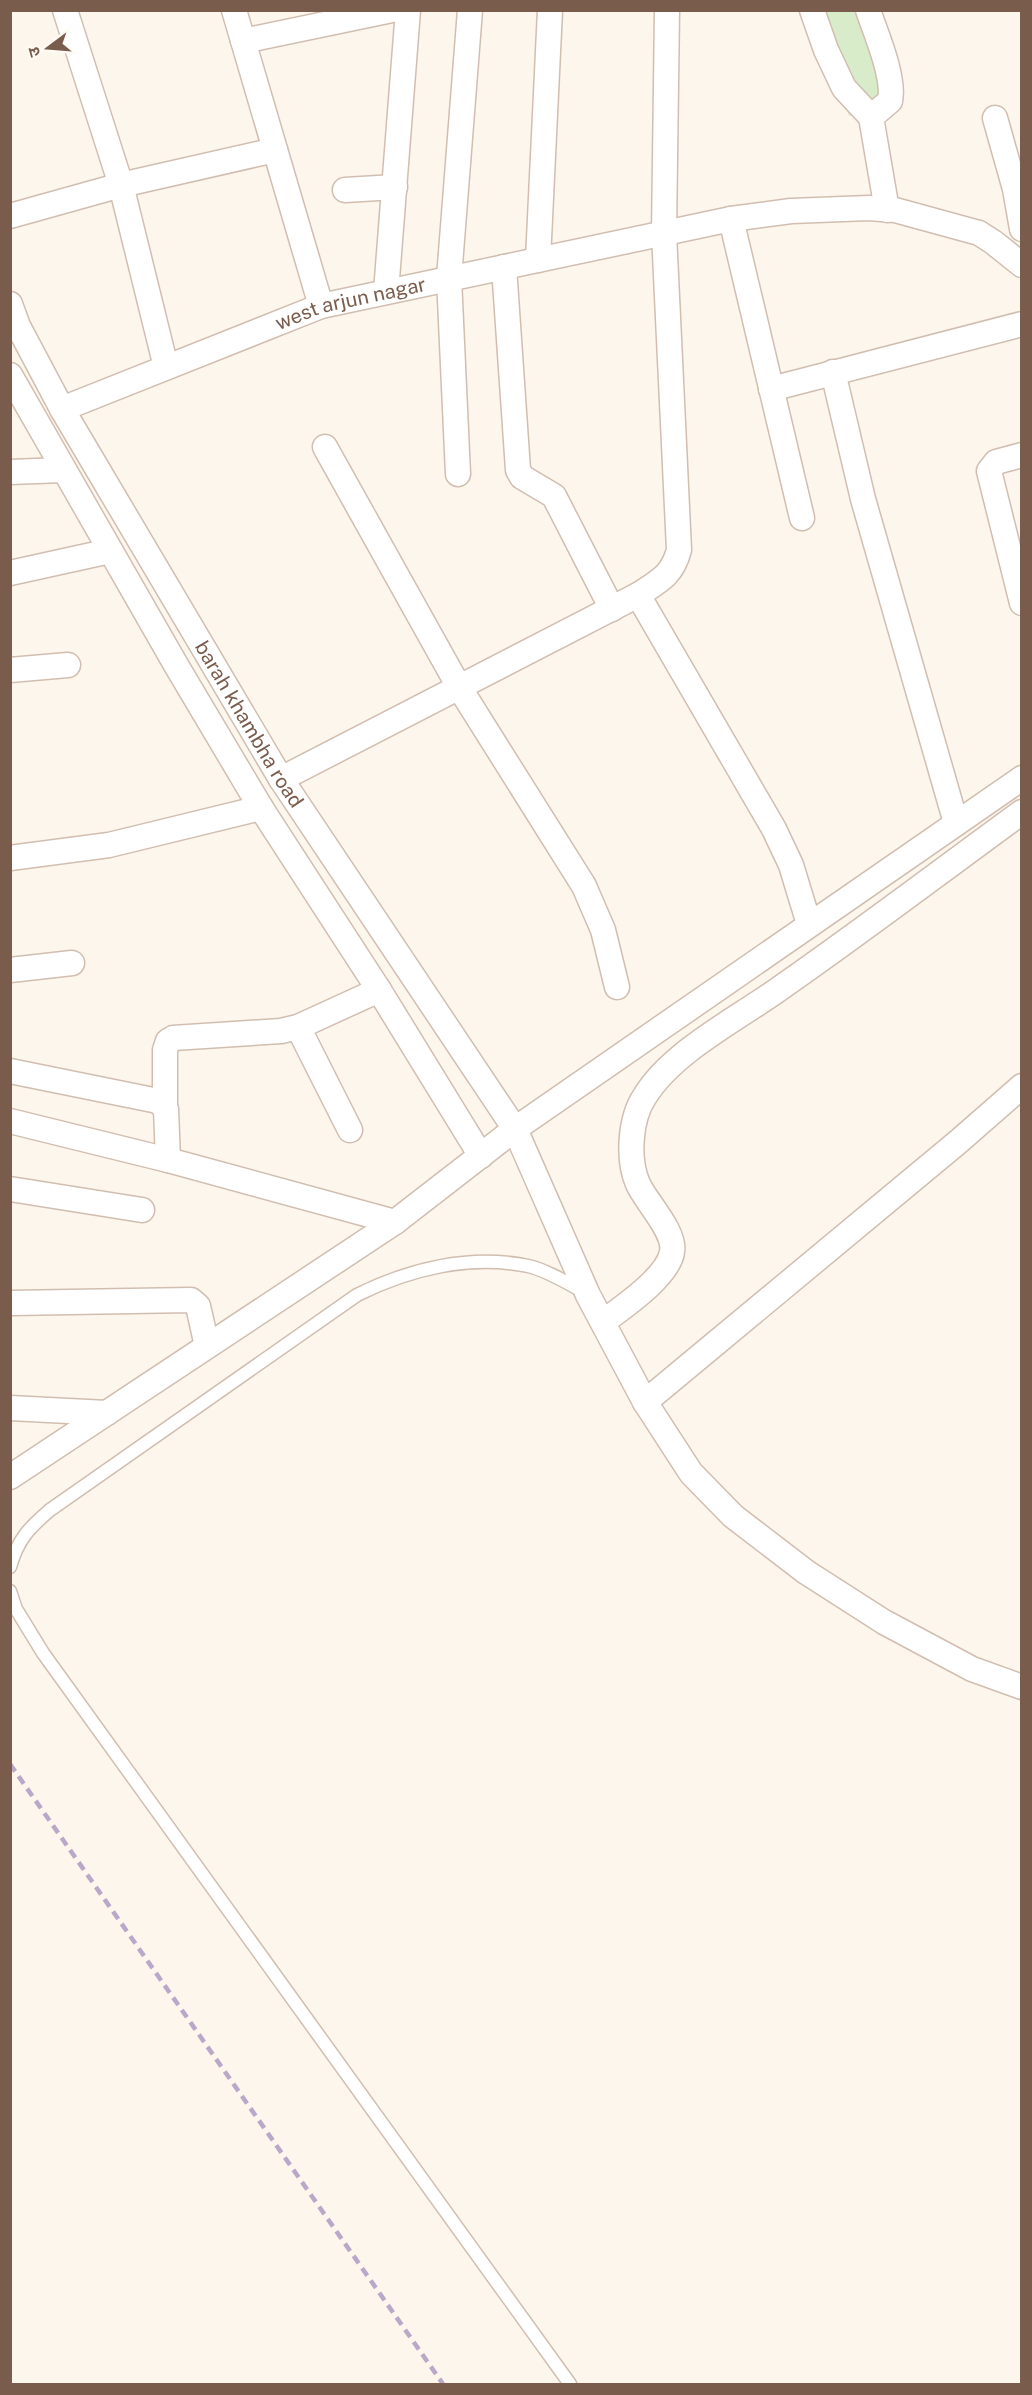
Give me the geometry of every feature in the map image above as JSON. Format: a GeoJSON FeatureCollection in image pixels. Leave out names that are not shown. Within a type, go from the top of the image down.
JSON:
{"type":"FeatureCollection","features":[{"type":"Feature","properties":{"kind":"street"},"geometry":{"type":"LineString","coordinates":[[65,10],[121,185],[166,367]]}},
{"type":"Feature","properties":{"kind":"street"},"geometry":{"type":"LineString","coordinates":[[234,10],[321,306]]}},
{"type":"Feature","properties":{"kind":"street"},"geometry":{"type":"LineString","coordinates":[[243,41],[392,10]]}},
{"type":"Feature","properties":{"kind":"street"},"geometry":{"type":"LineString","coordinates":[[386,292],[408,10]]}},
{"type":"Feature","properties":{"kind":"street"},"geometry":{"type":"LineString","coordinates":[[458,474],[449,278],[470,10]]}},
{"type":"Feature","properties":{"kind":"street"},"geometry":{"type":"LineString","coordinates":[[538,260],[550,10]]}},
{"type":"Feature","properties":{"kind":"street"},"geometry":{"type":"LineString","coordinates":[[281,779],[638,595],[665,577],[674,567],[679,549],[657,234],[667,10]]}},
{"type":"Feature","properties":{"kind":"street"},"geometry":{"type":"LineString","coordinates":[[812,10],[826,50],[844,88],[871,117],[878,209]]}},
{"type":"Feature","properties":{"kind":"street"},"geometry":{"type":"LineString","coordinates":[[868,10],[888,74],[891,97],[890,101],[871,117]]}},
{"type":"Feature","properties":{"kind":"street"},"geometry":{"type":"LineString","coordinates":[[995,118],[1015,189],[1022,229]]}},
{"type":"Feature","properties":{"kind":"street"},"geometry":{"type":"LineString","coordinates":[[10,216],[121,185],[275,150]]}},
{"type":"Feature","properties":{"kind":"street"},"geometry":{"type":"LineString","coordinates":[[345,190],[394,187]]}},
{"type":"Feature","properties":{"kind":"street","name":"west arjun nagar"},"geometry":{"type":"LineString","coordinates":[[62,409],[321,306],[731,219],[791,211],[878,209],[979,233],[993,242],[1020,269]]}},
{"type":"Feature","properties":{"kind":"street"},"geometry":{"type":"LineString","coordinates":[[731,219],[802,518]]}},
{"type":"Feature","properties":{"kind":"street"},"geometry":{"type":"LineString","coordinates":[[504,267],[518,470],[522,477],[554,496],[612,609]]}},
{"type":"Feature","properties":{"kind":"street","name":"barah khambha road"},"geometry":{"type":"LineString","coordinates":[[10,304],[18,326],[62,409],[281,779],[515,1129],[588,1295],[645,1402],[691,1473],[733,1516],[806,1572],[884,1622],[972,1669],[1022,1687]]}},
{"type":"Feature","properties":{"kind":"street"},"geometry":{"type":"LineString","coordinates":[[771,389],[1022,324]]}},
{"type":"Feature","properties":{"kind":"street"},"geometry":{"type":"LineString","coordinates":[[832,372],[863,499],[956,823]]}},
{"type":"Feature","properties":{"kind":"street","name":"barah khambha road"},"geometry":{"type":"LineString","coordinates":[[14,387],[261,808],[379,990],[481,1156]]}},
{"type":"Feature","properties":{"kind":"street"},"geometry":{"type":"LineString","coordinates":[[324,447],[459,687],[584,886],[603,930],[617,987]]}},
{"type":"Feature","properties":{"kind":"street"},"geometry":{"type":"LineString","coordinates":[[1022,455],[996,462],[989,471],[1022,603]]}},
{"type":"Feature","properties":{"kind":"street"},"geometry":{"type":"LineString","coordinates":[[10,472],[63,470]]}},
{"type":"Feature","properties":{"kind":"street"},"geometry":{"type":"LineString","coordinates":[[10,573],[110,551]]}},
{"type":"Feature","properties":{"kind":"street"},"geometry":{"type":"LineString","coordinates":[[638,595],[774,829],[791,865],[809,924]]}},
{"type":"Feature","properties":{"kind":"street"},"geometry":{"type":"LineString","coordinates":[[10,670],[68,665]]}},
{"type":"Feature","properties":{"kind":"street"},"geometry":{"type":"LineString","coordinates":[[10,1477],[394,1222],[515,1129],[1022,778]]}},
{"type":"Feature","properties":{"kind":"street"},"geometry":{"type":"LineString","coordinates":[[10,858],[109,845],[261,808]]}},
{"type":"Feature","properties":{"kind":"street"},"geometry":{"type":"LineString","coordinates":[[603,1322],[646,1287],[668,1262],[672,1251],[671,1241],[662,1223],[638,1185],[632,1158],[633,1129],[643,1097],[654,1083],[687,1053],[780,989],[1022,812]]}},
{"type":"Feature","properties":{"kind":"street"},"geometry":{"type":"LineString","coordinates":[[10,970],[72,963]]}},
{"type":"Feature","properties":{"kind":"street"},"geometry":{"type":"LineString","coordinates":[[168,1160],[165,1050],[168,1041],[173,1038],[281,1031],[298,1027],[379,990]]}},
{"type":"Feature","properties":{"kind":"street"},"geometry":{"type":"LineString","coordinates":[[298,1027],[350,1130]]}},
{"type":"Feature","properties":{"kind":"street"},"geometry":{"type":"LineString","coordinates":[[10,1071],[158,1101],[165,1107]]}},
{"type":"Feature","properties":{"kind":"street"},"geometry":{"type":"LineString","coordinates":[[645,1402],[958,1142],[1022,1086]]}},
{"type":"Feature","properties":{"kind":"street"},"geometry":{"type":"LineString","coordinates":[[10,1121],[168,1160],[394,1222]]}},
{"type":"Feature","properties":{"kind":"street"},"geometry":{"type":"LineString","coordinates":[[10,1189],[142,1210]]}},
{"type":"Feature","properties":{"kind":"street"},"geometry":{"type":"LineString","coordinates":[[10,1303],[191,1300],[198,1305],[207,1346]]}},
{"type":"Feature","properties":{"kind":"street"},"geometry":{"type":"LineString","coordinates":[[10,1408],[107,1413]]}},
{"type":"Feature","properties":{"kind":"lane"},"geometry":{"type":"LineString","coordinates":[[10,1566],[15,1549],[27,1530],[50,1510],[357,1294],[382,1282],[413,1272],[479,1260],[529,1266],[570,1284],[588,1295]]}},
{"type":"Feature","properties":{"kind":"lane"},"geometry":{"type":"LineString","coordinates":[[10,1592],[16,1610],[43,1653],[570,2385]]}},
{"type":"Feature","properties":{"kind":"green space"},"geometry":{"type":"Polygon","coordinates":[[[815,11],[873,11],[903,104],[849,116],[815,11]]]}},
{"type":"Feature","properties":{"kind":"railway"},"geometry":{"type":"LineString","coordinates":[[10,1764],[443,2384]]}}]}
